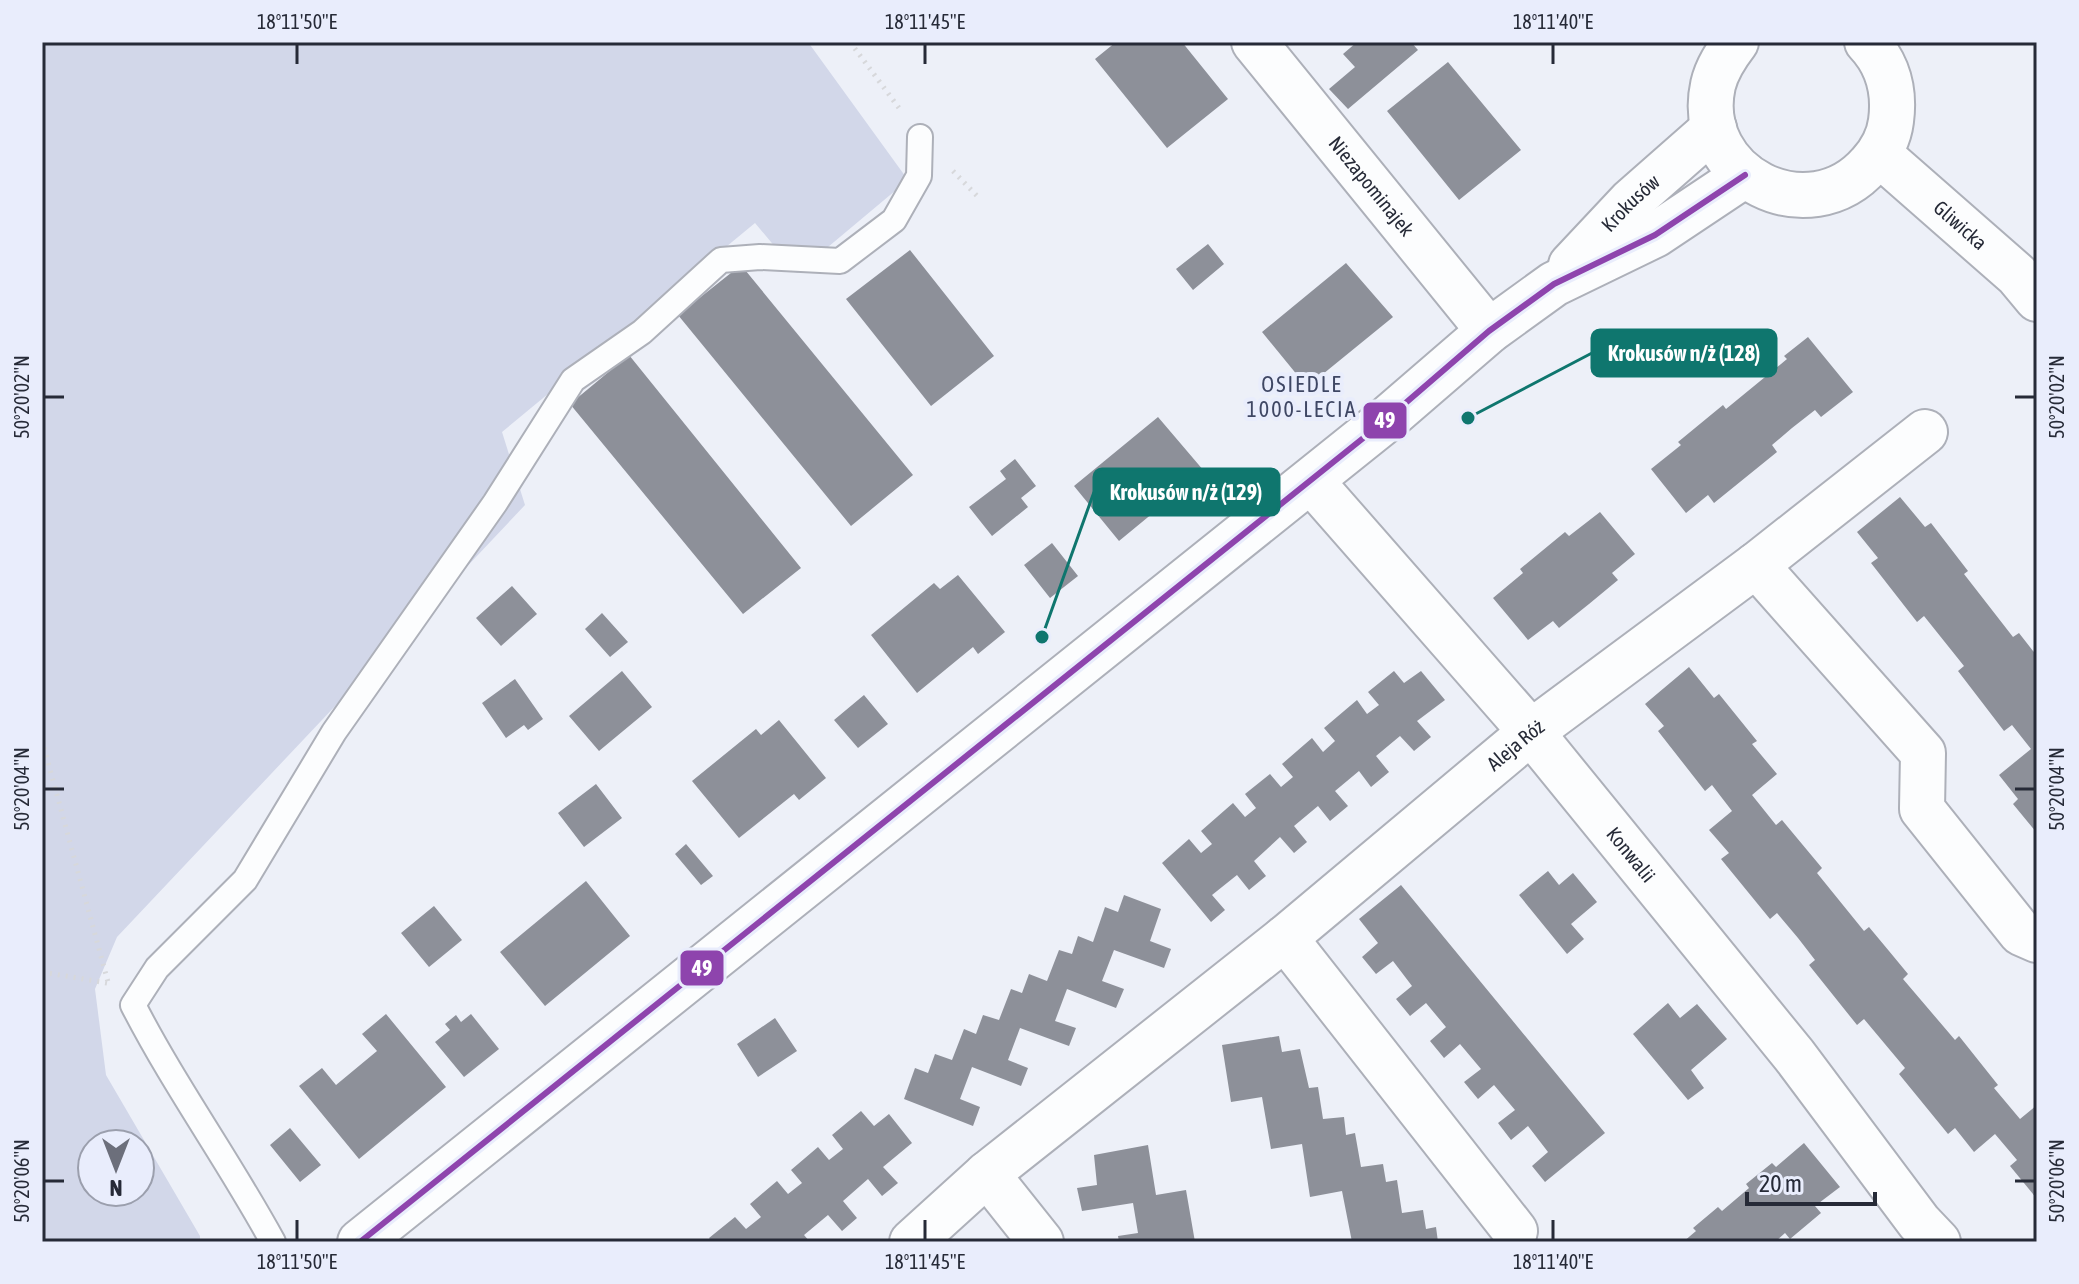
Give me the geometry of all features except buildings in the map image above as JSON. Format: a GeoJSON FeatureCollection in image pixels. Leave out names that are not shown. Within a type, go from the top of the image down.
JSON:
{"type":"FeatureCollection","features":[{"type":"Feature","properties":{"kind":"street","name":"Niezapominajek"},"geometry":{"type":"LineString","coordinates":[[1254,42],[1489,331]]}},
{"type":"Feature","properties":{"kind":"street"},"geometry":{"type":"LineString","coordinates":[[1736,42],[1722,62],[1713,85],[1711,111],[1714,128],[1727,158],[1745,175],[1766,189],[1791,195],[1817,195],[1841,187],[1862,173],[1879,154],[1890,130],[1894,103],[1889,76],[1867,42]]}},
{"type":"Feature","properties":{"kind":"street","name":"Krokusów"},"geometry":{"type":"LineString","coordinates":[[1554,284],[1631,201],[1714,128]]}},
{"type":"Feature","properties":{"kind":"street","name":"Gliwicka"},"geometry":{"type":"LineString","coordinates":[[1879,154],[2017,275],[2037,299]]}},
{"type":"Feature","properties":{"kind":"street","name":"Krokusów"},"geometry":{"type":"LineString","coordinates":[[360,1242],[1311,481],[1489,331],[1554,284],[1655,235],[1745,175]]}},
{"type":"Feature","properties":{"kind":"street","name":"Aleja Róż"},"geometry":{"type":"LineString","coordinates":[[912,1242],[987,1174],[1285,938],[1531,732],[1756,565],[1925,432]]}},
{"type":"Feature","properties":{"kind":"street","name":"Konwalii"},"geometry":{"type":"LineString","coordinates":[[1311,481],[1531,732],[1794,1055],[1917,1235]]}},
{"type":"Feature","properties":{"kind":"street"},"geometry":{"type":"LineString","coordinates":[[1756,565],[1923,753],[1922,809],[2021,933],[2037,940]]}},
{"type":"Feature","properties":{"kind":"street"},"geometry":{"type":"LineString","coordinates":[[1285,938],[1515,1231]]}},
{"type":"Feature","properties":{"kind":"street"},"geometry":{"type":"LineString","coordinates":[[987,1174],[1041,1242]]}},
{"type":"Feature","properties":{"kind":"lane"},"geometry":{"type":"LineString","coordinates":[[273,1242],[249,1198],[157,1053],[133,1005],[157,968],[245,880],[334,732],[495,503],[573,380],[642,332],[721,260],[760,257],[840,261],[894,220],[919,176],[920,137]]}},
{"type":"Feature","properties":{"kind":"path"},"geometry":{"type":"LineString","coordinates":[[42,740],[108,983],[42,972]]}},
{"type":"Feature","properties":{"kind":"shaded area"},"geometry":{"type":"Polygon","coordinates":[[[42,42],[808,42],[908,180],[797,273],[755,223],[502,432],[525,505],[117,937],[95,989],[106,1075],[137,1128],[76,1128],[76,1208],[156,1208],[156,1161],[200,1236],[200,1242],[42,1242],[42,42]]]}},
{"type":"Feature","properties":{"kind":"transit line","name":"49"},"geometry":{"type":"LineString","coordinates":[[360,1242],[1387,419],[1489,331],[1554,284],[1655,235],[1745,175]]}},
{"type":"Feature","properties":{"kind":"place","name":"Krokusów n/ż (128)"},"geometry":{"type":"Point","coordinates":[1468,418]}},
{"type":"Feature","properties":{"kind":"place","name":"Krokusów n/ż (129)"},"geometry":{"type":"Point","coordinates":[1042,637]}},
{"type":"Feature","properties":{"kind":"district","name":"OSIEDLE 1000-LECIA"},"geometry":{"type":"Point","coordinates":[1302,396]}}]}
